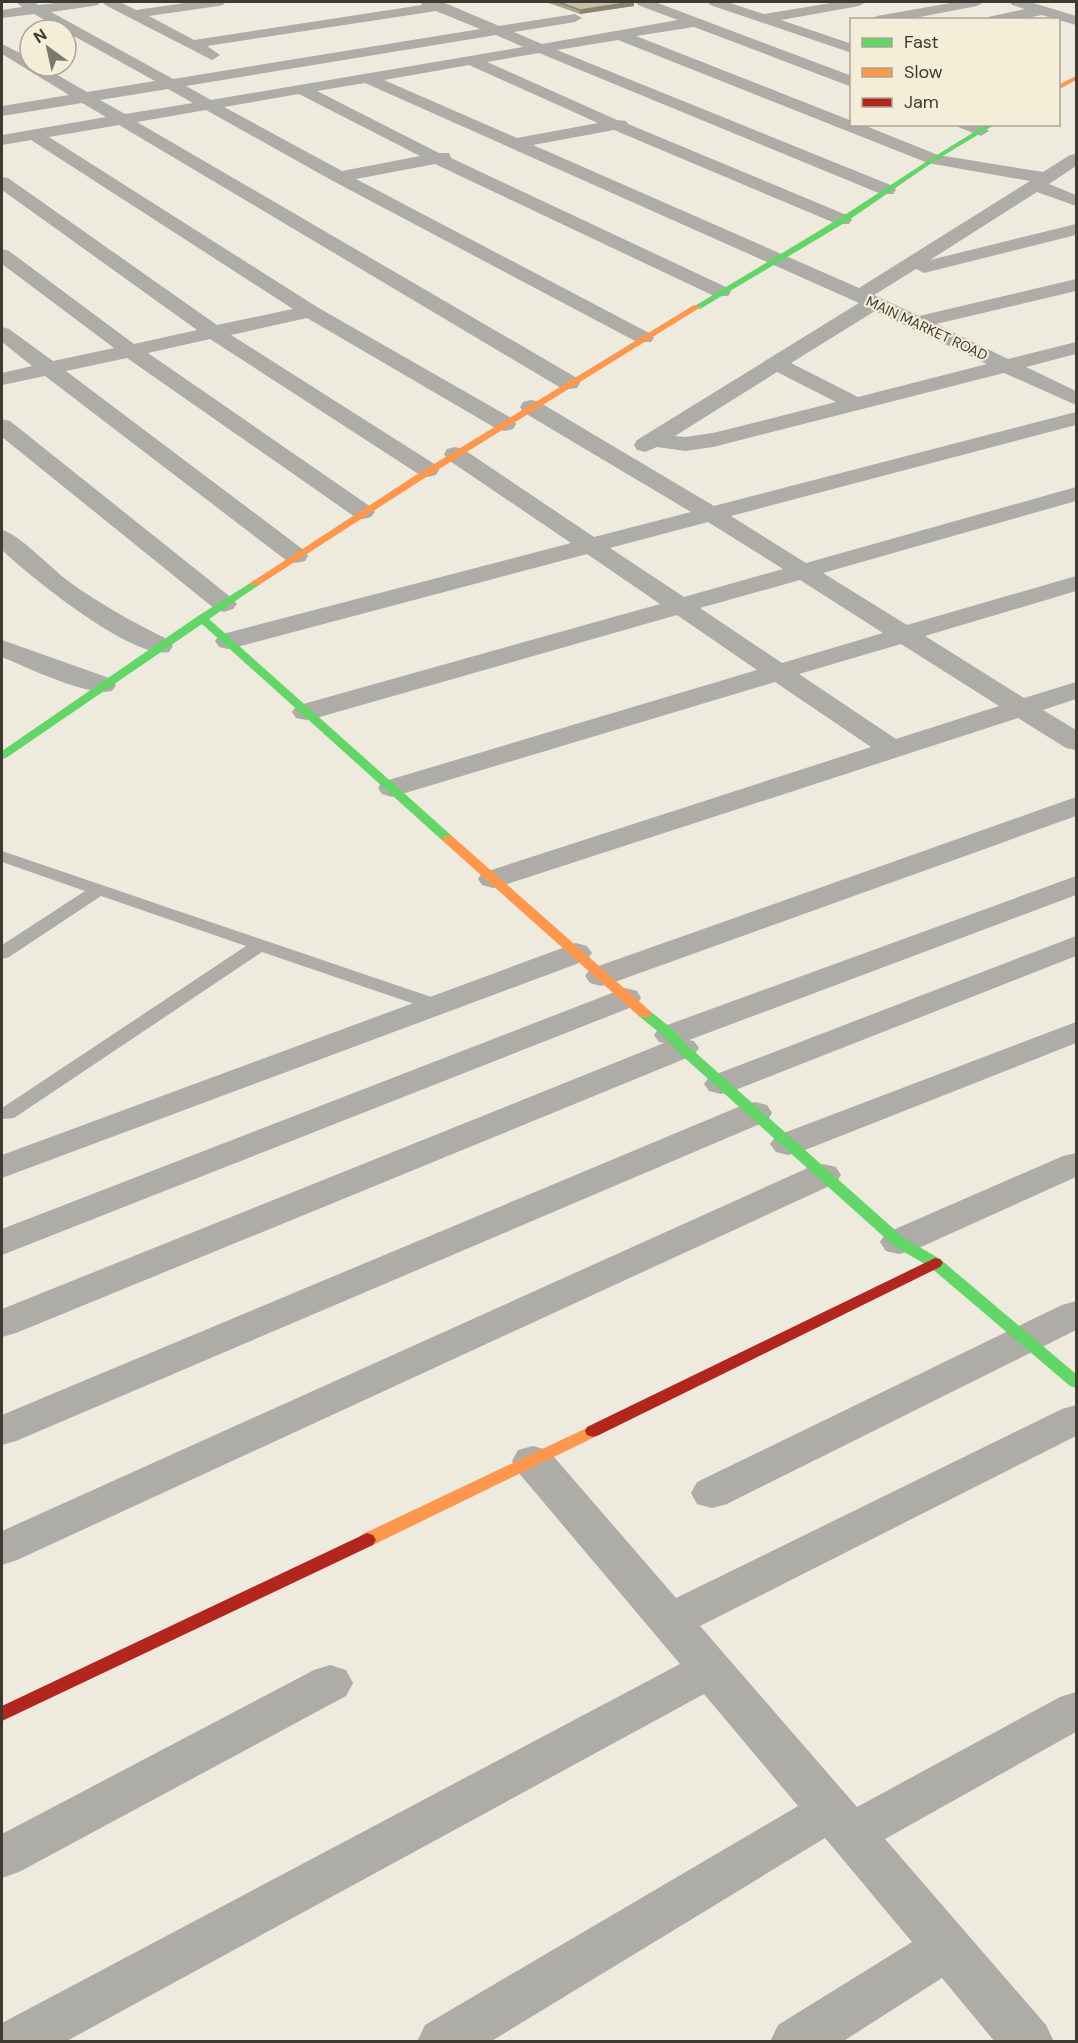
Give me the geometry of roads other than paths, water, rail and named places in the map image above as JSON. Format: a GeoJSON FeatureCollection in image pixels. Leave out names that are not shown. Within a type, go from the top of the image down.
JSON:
{"type":"FeatureCollection","features":[{"type":"Feature","properties":{"kind":"street"},"geometry":{"type":"LineString","coordinates":[[2,14],[30,5],[93,2]]}},
{"type":"Feature","properties":{"kind":"street"},"geometry":{"type":"LineString","coordinates":[[110,2],[215,56]]}},
{"type":"Feature","properties":{"kind":"street"},"geometry":{"type":"LineString","coordinates":[[135,14],[218,2]]}},
{"type":"Feature","properties":{"kind":"street"},"geometry":{"type":"LineString","coordinates":[[174,33],[382,2]]}},
{"type":"Feature","properties":{"kind":"street"},"geometry":{"type":"LineString","coordinates":[[643,2],[850,81]]}},
{"type":"Feature","properties":{"kind":"street"},"geometry":{"type":"LineString","coordinates":[[719,3],[741,2]]}},
{"type":"Feature","properties":{"kind":"street"},"geometry":{"type":"LineString","coordinates":[[762,19],[859,2]]}},
{"type":"Feature","properties":{"kind":"street"},"geometry":{"type":"LineString","coordinates":[[888,18],[977,2]]}},
{"type":"Feature","properties":{"kind":"street"},"geometry":{"type":"LineString","coordinates":[[1017,2],[1069,20],[1077,27]]}},
{"type":"Feature","properties":{"kind":"street"},"geometry":{"type":"LineString","coordinates":[[719,3],[849,47]]}},
{"type":"Feature","properties":{"kind":"street"},"geometry":{"type":"LineString","coordinates":[[194,44],[433,4],[887,190]]}},
{"type":"Feature","properties":{"kind":"street"},"geometry":{"type":"LineString","coordinates":[[30,5],[339,177],[644,338]]}},
{"type":"Feature","properties":{"kind":"street"},"geometry":{"type":"LineString","coordinates":[[545,6],[850,126]]}},
{"type":"Feature","properties":{"kind":"street"},"geometry":{"type":"LineString","coordinates":[[1003,18],[1044,10]]}},
{"type":"Feature","properties":{"kind":"street"},"geometry":{"type":"LineString","coordinates":[[184,61],[462,16]]}},
{"type":"Feature","properties":{"kind":"street"},"geometry":{"type":"LineString","coordinates":[[2,111],[575,18]]}},
{"type":"Feature","properties":{"kind":"street"},"geometry":{"type":"LineString","coordinates":[[2,140],[695,22]]}},
{"type":"Feature","properties":{"kind":"street"},"geometry":{"type":"LineString","coordinates":[[804,33],[832,27]]}},
{"type":"Feature","properties":{"kind":"street"},"geometry":{"type":"LineString","coordinates":[[2,48],[18,60]]}},
{"type":"Feature","properties":{"kind":"street"},"geometry":{"type":"LineString","coordinates":[[470,60],[616,125],[843,220]]}},
{"type":"Feature","properties":{"kind":"street"},"geometry":{"type":"LineString","coordinates":[[2,63],[18,66]]}},
{"type":"Feature","properties":{"kind":"street"},"geometry":{"type":"LineString","coordinates":[[143,68],[163,64]]}},
{"type":"Feature","properties":{"kind":"street"},"geometry":{"type":"LineString","coordinates":[[53,78],[569,383]]}},
{"type":"Feature","properties":{"kind":"street","name":"MAIN MARKET ROAD"},"geometry":{"type":"LineString","coordinates":[[367,78],[866,300],[1077,399]]}},
{"type":"Feature","properties":{"kind":"street"},"geometry":{"type":"LineString","coordinates":[[1060,87],[1077,78]]}},
{"type":"Feature","properties":{"kind":"street"},"geometry":{"type":"LineString","coordinates":[[301,89],[437,158],[721,292]]}},
{"type":"Feature","properties":{"kind":"street"},"geometry":{"type":"LineString","coordinates":[[482,150],[692,110]]}},
{"type":"Feature","properties":{"kind":"street"},"geometry":{"type":"LineString","coordinates":[[850,126],[934,159],[1041,182],[1077,201]]}},
{"type":"Feature","properties":{"kind":"street"},"geometry":{"type":"LineString","coordinates":[[3,753],[202,618],[428,470],[843,220],[934,159],[987,128]]}},
{"type":"Feature","properties":{"kind":"street"},"geometry":{"type":"LineString","coordinates":[[34,135],[310,311],[505,424]]}},
{"type":"Feature","properties":{"kind":"street"},"geometry":{"type":"LineString","coordinates":[[339,177],[460,154]]}},
{"type":"Feature","properties":{"kind":"street"},"geometry":{"type":"LineString","coordinates":[[621,460],[776,363],[866,300],[897,273],[1041,182],[1073,165]]}},
{"type":"Feature","properties":{"kind":"street"},"geometry":{"type":"LineString","coordinates":[[2,182],[213,332],[428,470]]}},
{"type":"Feature","properties":{"kind":"street"},"geometry":{"type":"LineString","coordinates":[[897,273],[1077,230]]}},
{"type":"Feature","properties":{"kind":"street"},"geometry":{"type":"LineString","coordinates":[[2,255],[130,350],[363,512]]}},
{"type":"Feature","properties":{"kind":"street"},"geometry":{"type":"LineString","coordinates":[[917,324],[1077,285]]}},
{"type":"Feature","properties":{"kind":"street"},"geometry":{"type":"LineString","coordinates":[[2,379],[310,311]]}},
{"type":"Feature","properties":{"kind":"street"},"geometry":{"type":"LineString","coordinates":[[2,333],[296,556]]}},
{"type":"Feature","properties":{"kind":"street"},"geometry":{"type":"LineString","coordinates":[[653,440],[673,444],[696,443],[1077,348]]}},
{"type":"Feature","properties":{"kind":"street"},"geometry":{"type":"LineString","coordinates":[[776,363],[855,404]]}},
{"type":"Feature","properties":{"kind":"street"},"geometry":{"type":"LineString","coordinates":[[531,407],[711,514],[1077,742]]}},
{"type":"Feature","properties":{"kind":"street"},"geometry":{"type":"LineString","coordinates":[[228,641],[1077,418]]}},
{"type":"Feature","properties":{"kind":"street"},"geometry":{"type":"LineString","coordinates":[[2,426],[224,604]]}},
{"type":"Feature","properties":{"kind":"street"},"geometry":{"type":"LineString","coordinates":[[455,454],[892,750]]}},
{"type":"Feature","properties":{"kind":"street"},"geometry":{"type":"LineString","coordinates":[[306,712],[1077,494]]}},
{"type":"Feature","properties":{"kind":"street"},"geometry":{"type":"LineString","coordinates":[[2,537],[31,566],[73,597],[124,629],[160,646]]}},
{"type":"Feature","properties":{"kind":"street"},"geometry":{"type":"LineString","coordinates":[[392,788],[1077,583]]}},
{"type":"Feature","properties":{"kind":"street"},"geometry":{"type":"LineString","coordinates":[[202,618],[898,1242],[935,1263],[1077,1382]]}},
{"type":"Feature","properties":{"kind":"street"},"geometry":{"type":"LineString","coordinates":[[2,648],[103,685]]}},
{"type":"Feature","properties":{"kind":"street"},"geometry":{"type":"LineString","coordinates":[[493,879],[1077,690]]}},
{"type":"Feature","properties":{"kind":"street"},"geometry":{"type":"LineString","coordinates":[[2,1243],[613,987],[1077,806]]}},
{"type":"Feature","properties":{"kind":"street"},"geometry":{"type":"LineString","coordinates":[[2,1324],[677,1042],[1077,885]]}},
{"type":"Feature","properties":{"kind":"street"},"geometry":{"type":"LineString","coordinates":[[721,1084],[1077,945]]}},
{"type":"Feature","properties":{"kind":"street"},"geometry":{"type":"LineString","coordinates":[[2,1167],[439,1006],[576,953]]}},
{"type":"Feature","properties":{"kind":"street"},"geometry":{"type":"LineString","coordinates":[[788,1144],[1077,1032]]}},
{"type":"Feature","properties":{"kind":"street"},"geometry":{"type":"LineString","coordinates":[[2,1431],[755,1113]]}},
{"type":"Feature","properties":{"kind":"street"},"geometry":{"type":"LineString","coordinates":[[898,1242],[1077,1164]]}},
{"type":"Feature","properties":{"kind":"street"},"geometry":{"type":"LineString","coordinates":[[2,1549],[823,1175]]}},
{"type":"Feature","properties":{"kind":"street"},"geometry":{"type":"LineString","coordinates":[[2,1714],[533,1461],[935,1263]]}},
{"type":"Feature","properties":{"kind":"street"},"geometry":{"type":"LineString","coordinates":[[712,1493],[1077,1314]]}},
{"type":"Feature","properties":{"kind":"street"},"geometry":{"type":"LineString","coordinates":[[668,1622],[1077,1419]]}},
{"type":"Feature","properties":{"kind":"street"},"geometry":{"type":"LineString","coordinates":[[533,1461],[1028,2042]]}},
{"type":"Feature","properties":{"kind":"street"},"geometry":{"type":"LineString","coordinates":[[15,2042],[709,1670]]}},
{"type":"Feature","properties":{"kind":"street"},"geometry":{"type":"LineString","coordinates":[[2,1857],[330,1683]]}},
{"type":"Feature","properties":{"kind":"street"},"geometry":{"type":"LineString","coordinates":[[443,2042],[840,1822],[1077,1710]]}},
{"type":"Feature","properties":{"kind":"street"},"geometry":{"type":"LineString","coordinates":[[796,2042],[947,1947]]}},
{"type":"Feature","properties":{"kind":"lane"},"geometry":{"type":"LineString","coordinates":[[2,856],[439,1006]]}},
{"type":"Feature","properties":{"kind":"lane"},"geometry":{"type":"LineString","coordinates":[[2,953],[100,889]]}},
{"type":"Feature","properties":{"kind":"lane"},"geometry":{"type":"LineString","coordinates":[[7,1114],[261,944]]}}]}
